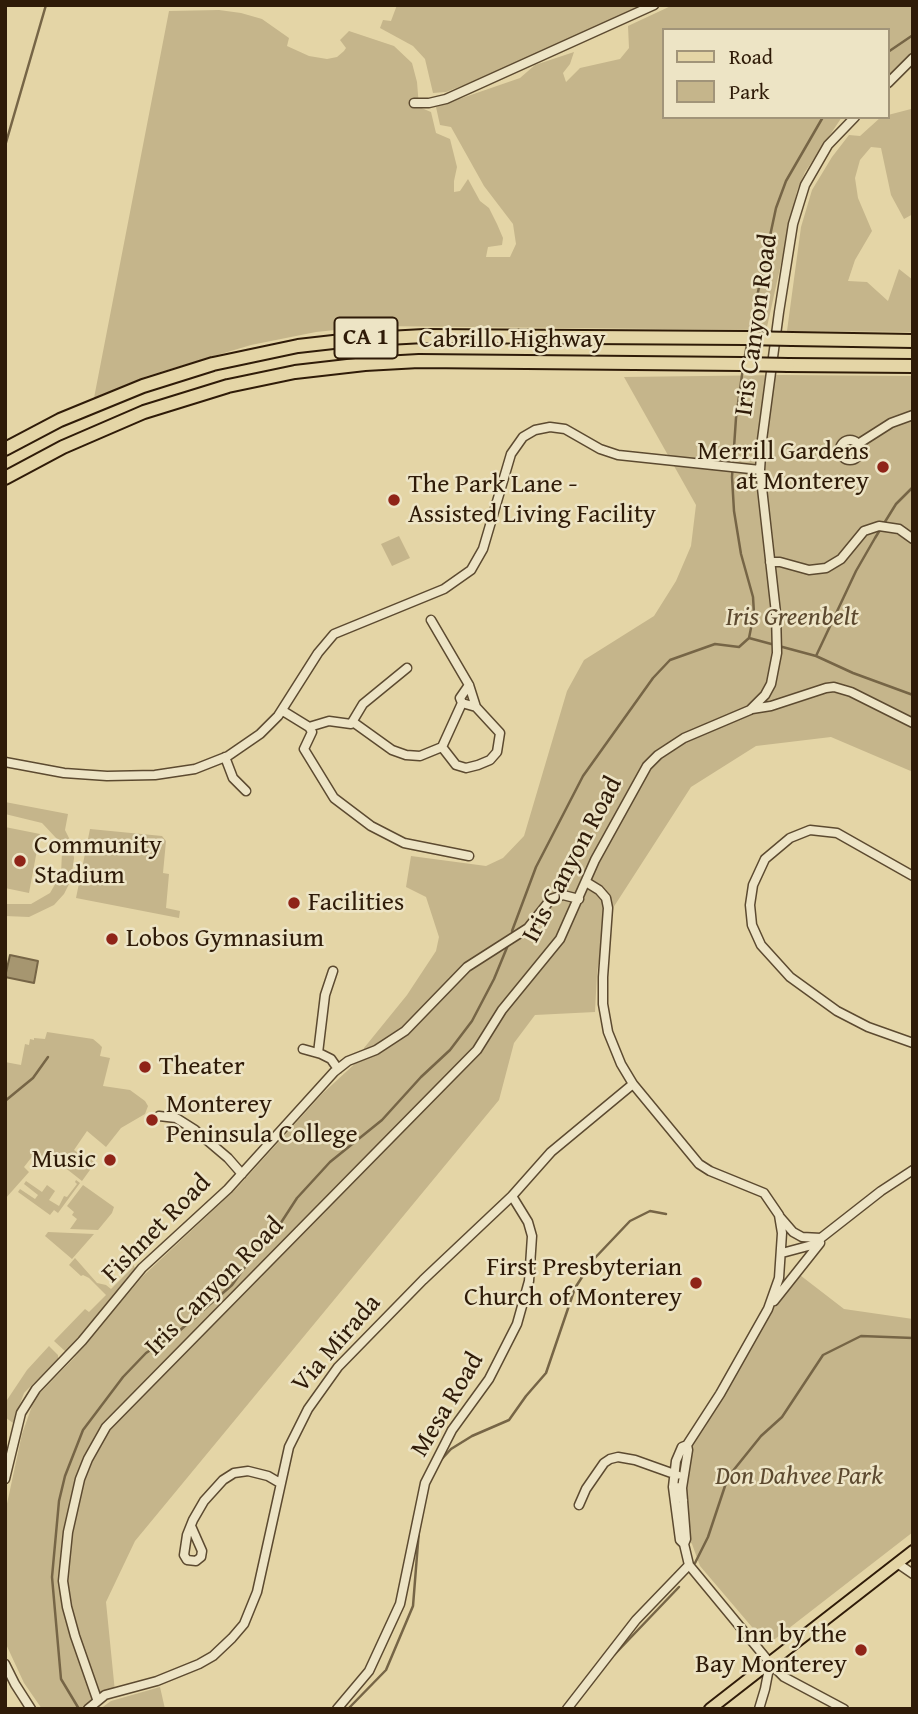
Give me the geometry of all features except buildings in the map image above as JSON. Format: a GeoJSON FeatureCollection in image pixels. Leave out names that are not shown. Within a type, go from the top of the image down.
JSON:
{"type":"FeatureCollection","features":[{"type":"Feature","properties":{"kind":"highway","name":"Cabrillo Highway"},"geometry":{"type":"LineString","coordinates":[[5,449],[77,412],[160,380],[246,356],[318,343],[424,336],[913,341]]}},
{"type":"Feature","properties":{"kind":"highway","name":"Cabrillo Highway"},"geometry":{"type":"LineString","coordinates":[[5,478],[71,443],[144,412],[228,386],[304,371],[419,361],[913,366]]}},
{"type":"Feature","properties":{"kind":"main road"},"geometry":{"type":"LineString","coordinates":[[710,1709],[913,1551]]}},
{"type":"Feature","properties":{"kind":"street"},"geometry":{"type":"LineString","coordinates":[[414,103],[446,99],[654,5]]}},
{"type":"Feature","properties":{"kind":"street"},"geometry":{"type":"LineString","coordinates":[[890,81],[913,58]]}},
{"type":"Feature","properties":{"kind":"street","name":"Iris Canyon Road"},"geometry":{"type":"LineString","coordinates":[[97,1699],[67,1607],[63,1581],[68,1532],[80,1479],[106,1427],[477,1050],[507,1003],[560,939],[586,882],[647,766],[658,755],[684,738],[750,710],[765,695],[771,684],[777,653],[776,613],[760,470],[777,324],[793,225],[805,185],[828,145],[853,119]]}},
{"type":"Feature","properties":{"kind":"street"},"geometry":{"type":"LineString","coordinates":[[858,444],[891,423],[913,415]]}},
{"type":"Feature","properties":{"kind":"street"},"geometry":{"type":"LineString","coordinates":[[5,762],[64,773],[131,775],[195,769],[225,757],[260,734],[283,710],[318,653],[334,634],[444,589],[471,570],[484,549],[510,454],[529,432],[557,427],[618,455],[760,470]]}},
{"type":"Feature","properties":{"kind":"street"},"geometry":{"type":"LineString","coordinates":[[770,562],[803,569],[821,569],[838,562],[859,535],[870,528],[888,526],[911,534]]}},
{"type":"Feature","properties":{"kind":"street"},"geometry":{"type":"LineString","coordinates":[[431,620],[469,685],[475,707],[500,733],[497,752],[490,760],[466,768],[456,765],[442,747]]}},
{"type":"Feature","properties":{"kind":"street"},"geometry":{"type":"LineString","coordinates":[[309,727],[324,722],[353,722],[363,704],[407,668]]}},
{"type":"Feature","properties":{"kind":"street"},"geometry":{"type":"LineString","coordinates":[[353,722],[400,754],[420,756],[442,747],[462,703],[460,698],[469,685]]}},
{"type":"Feature","properties":{"kind":"street"},"geometry":{"type":"LineString","coordinates":[[750,710],[834,687],[851,692],[913,723]]}},
{"type":"Feature","properties":{"kind":"street"},"geometry":{"type":"LineString","coordinates":[[462,703],[475,707]]}},
{"type":"Feature","properties":{"kind":"street"},"geometry":{"type":"LineString","coordinates":[[283,710],[309,727],[312,732],[304,749],[334,798],[362,820],[393,838],[469,856]]}},
{"type":"Feature","properties":{"kind":"street"},"geometry":{"type":"LineString","coordinates":[[225,757],[233,778],[246,791]]}},
{"type":"Feature","properties":{"kind":"street"},"geometry":{"type":"LineString","coordinates":[[913,876],[837,833],[810,830],[790,838],[765,859],[753,885],[750,905],[752,925],[761,945],[790,977],[837,1011],[868,1027],[913,1043]]}},
{"type":"Feature","properties":{"kind":"street"},"geometry":{"type":"LineString","coordinates":[[586,882],[606,898],[608,908],[603,1004],[613,1047],[633,1084],[699,1164],[729,1180],[764,1193],[793,1232],[802,1237],[825,1236]]}},
{"type":"Feature","properties":{"kind":"street","name":"Fishnet Road"},"geometry":{"type":"LineString","coordinates":[[5,1479],[17,1427],[29,1397],[82,1341],[142,1268],[242,1174],[338,1069],[355,1057],[376,1050],[405,1031],[467,967],[528,928],[551,899],[563,895],[579,899]]}},
{"type":"Feature","properties":{"kind":"street"},"geometry":{"type":"LineString","coordinates":[[318,1053],[325,995],[333,971]]}},
{"type":"Feature","properties":{"kind":"street"},"geometry":{"type":"LineString","coordinates":[[303,1049],[331,1059],[338,1069]]}},
{"type":"Feature","properties":{"kind":"street","name":"Via Mirada"},"geometry":{"type":"LineString","coordinates":[[97,1699],[157,1681],[199,1664],[213,1656],[232,1638],[244,1624],[257,1592],[289,1447],[308,1409],[338,1367],[423,1280],[512,1196],[551,1152],[633,1084]]}},
{"type":"Feature","properties":{"kind":"street"},"geometry":{"type":"LineString","coordinates":[[159,1116],[176,1118],[195,1129],[229,1158],[242,1174]]}},
{"type":"Feature","properties":{"kind":"street"},"geometry":{"type":"LineString","coordinates":[[782,1254],[812,1245],[881,1191],[913,1170]]}},
{"type":"Feature","properties":{"kind":"street","name":"Mesa Road"},"geometry":{"type":"LineString","coordinates":[[337,1709],[369,1671],[400,1604],[425,1483],[452,1430],[494,1370],[517,1324],[529,1280],[532,1243],[528,1222],[512,1196]]}},
{"type":"Feature","properties":{"kind":"street"},"geometry":{"type":"LineString","coordinates":[[768,1309],[779,1278],[782,1254],[779,1215]]}},
{"type":"Feature","properties":{"kind":"street"},"geometry":{"type":"LineString","coordinates":[[825,1236],[768,1309],[726,1382],[680,1452],[674,1474],[674,1499],[680,1540],[684,1544],[689,1566],[784,1677],[844,1709]]}},
{"type":"Feature","properties":{"kind":"street"},"geometry":{"type":"LineString","coordinates":[[684,1544],[686,1539],[683,1500],[687,1445]]}},
{"type":"Feature","properties":{"kind":"street"},"geometry":{"type":"LineString","coordinates":[[579,1505],[580,1497],[598,1472],[610,1459],[618,1457],[635,1460],[679,1477],[679,1494],[683,1500]]}},
{"type":"Feature","properties":{"kind":"street"},"geometry":{"type":"LineString","coordinates":[[191,1526],[209,1494],[234,1473],[248,1471],[280,1483]]}},
{"type":"Feature","properties":{"kind":"street"},"geometry":{"type":"LineString","coordinates":[[897,1563],[913,1574]]}},
{"type":"Feature","properties":{"kind":"street"},"geometry":{"type":"LineString","coordinates":[[567,1709],[636,1620],[689,1566]]}},
{"type":"Feature","properties":{"kind":"street"},"geometry":{"type":"LineString","coordinates":[[759,1709],[770,1663]]}},
{"type":"Feature","properties":{"kind":"street"},"geometry":{"type":"LineString","coordinates":[[5,1664],[31,1709]]}},
{"type":"Feature","properties":{"kind":"street"},"geometry":{"type":"LineString","coordinates":[[88,1709],[97,1699]]}},
{"type":"Feature","properties":{"kind":"green space"},"geometry":{"type":"Polygon","coordinates":[[[397,5],[643,5],[485,77],[446,92],[433,93],[425,59],[413,46],[380,28],[383,20],[391,21],[397,5]]]}},
{"type":"Feature","properties":{"kind":"green space"},"geometry":{"type":"Polygon","coordinates":[[[673,5],[913,5],[913,52],[890,74],[890,28],[662,28],[662,119],[841,119],[805,172],[797,191],[767,327],[763,330],[373,326],[316,332],[251,345],[147,376],[94,398],[169,11],[219,10],[262,19],[289,38],[287,46],[309,56],[327,59],[337,57],[344,51],[346,48],[340,40],[349,31],[394,46],[412,63],[419,107],[431,112],[436,133],[450,139],[457,167],[454,192],[460,191],[468,179],[497,224],[503,238],[502,245],[488,247],[486,257],[510,257],[516,244],[513,224],[484,186],[451,127],[440,125],[436,107],[520,78],[535,65],[574,52],[563,73],[566,82],[580,68],[620,59],[629,48],[628,26],[673,5]]]}},
{"type":"Feature","properties":{"kind":"green space"},"geometry":{"type":"Polygon","coordinates":[[[913,100],[913,214],[904,219],[891,195],[881,148],[871,147],[860,160],[855,178],[858,198],[872,231],[855,260],[848,281],[867,282],[888,301],[899,269],[913,280],[913,332],[787,331],[801,227],[812,190],[849,135],[860,136],[879,119],[890,119],[890,114],[911,109],[913,100]]]}},
{"type":"Feature","properties":{"kind":"green space","name":"Iris Greenbelt"},"geometry":{"type":"Polygon","coordinates":[[[913,376],[913,772],[831,737],[756,746],[691,787],[613,908],[613,913],[606,916],[597,973],[595,1012],[535,1015],[514,1043],[499,1100],[135,1541],[106,1602],[115,1692],[88,1709],[42,1709],[24,1683],[5,1642],[5,1513],[22,1434],[32,1406],[40,1393],[74,1358],[143,1276],[237,1188],[322,1094],[360,1059],[364,1048],[407,995],[436,951],[439,937],[426,897],[406,887],[411,856],[486,866],[503,858],[524,836],[567,691],[584,660],[654,616],[676,581],[691,546],[696,505],[624,377],[913,376]]]}},
{"type":"Feature","properties":{"kind":"green space"},"geometry":{"type":"Polygon","coordinates":[[[399,536],[410,558],[392,566],[381,544],[399,536]]]}},
{"type":"Feature","properties":{"kind":"green space"},"geometry":{"type":"Polygon","coordinates":[[[5,802],[68,814],[65,830],[74,858],[71,880],[54,905],[29,917],[5,916],[5,904],[31,904],[50,893],[61,874],[62,852],[57,839],[42,823],[5,814],[5,802]]]}},
{"type":"Feature","properties":{"kind":"green space","name":"Community Stadium"},"geometry":{"type":"Polygon","coordinates":[[[5,827],[40,834],[29,893],[5,888],[5,827]]]}},
{"type":"Feature","properties":{"kind":"green space"},"geometry":{"type":"Polygon","coordinates":[[[90,829],[162,836],[166,841],[163,873],[169,874],[166,908],[180,911],[179,918],[76,898],[90,829]]]}},
{"type":"Feature","properties":{"kind":"green space"},"geometry":{"type":"Polygon","coordinates":[[[47,1032],[93,1039],[102,1047],[100,1056],[110,1058],[103,1086],[130,1090],[148,1106],[145,1114],[121,1128],[106,1147],[87,1131],[74,1150],[95,1163],[82,1181],[54,1159],[50,1163],[35,1153],[24,1167],[29,1172],[5,1199],[5,1062],[21,1065],[25,1044],[29,1045],[30,1039],[34,1038],[45,1039],[47,1032]]]}},
{"type":"Feature","properties":{"kind":"green space"},"geometry":{"type":"Polygon","coordinates":[[[76,1180],[80,1183],[58,1213],[54,1210],[50,1215],[18,1192],[20,1189],[35,1199],[38,1195],[24,1184],[26,1181],[42,1192],[47,1185],[55,1191],[49,1200],[59,1206],[64,1196],[67,1197],[77,1184],[76,1180]]]}},
{"type":"Feature","properties":{"kind":"green space"},"geometry":{"type":"Polygon","coordinates":[[[83,1185],[114,1207],[98,1230],[70,1229],[77,1219],[67,1206],[83,1185]]]}},
{"type":"Feature","properties":{"kind":"green space"},"geometry":{"type":"Polygon","coordinates":[[[48,1232],[94,1234],[72,1259],[45,1236],[48,1232]]]}},
{"type":"Feature","properties":{"kind":"green space"},"geometry":{"type":"Polygon","coordinates":[[[75,1258],[97,1283],[111,1289],[133,1267],[128,1262],[135,1268],[66,1352],[54,1341],[85,1309],[89,1312],[106,1295],[89,1278],[81,1276],[69,1265],[75,1258]]]}},
{"type":"Feature","properties":{"kind":"green space","name":"Don Dahvee Park"},"geometry":{"type":"Polygon","coordinates":[[[796,1272],[844,1309],[913,1319],[913,1532],[775,1639],[768,1641],[763,1640],[700,1566],[692,1544],[683,1534],[678,1474],[684,1451],[768,1309],[796,1272]]]}},
{"type":"Feature","properties":{"kind":"green space"},"geometry":{"type":"Polygon","coordinates":[[[49,1346],[58,1355],[58,1359],[24,1393],[13,1423],[5,1417],[5,1403],[27,1370],[49,1346]]]}},
{"type":"Feature","properties":{"kind":"green space"},"geometry":{"type":"Polygon","coordinates":[[[160,1687],[165,1709],[100,1709],[111,1701],[160,1687]]]}},
{"type":"Feature","properties":{"kind":"shaded area"},"geometry":{"type":"Polygon","coordinates":[[[10,955],[38,961],[34,983],[5,977],[10,955]]]}},
{"type":"Feature","properties":{"kind":"waterway"},"geometry":{"type":"LineString","coordinates":[[5,146],[46,5]]}},
{"type":"Feature","properties":{"kind":"waterway"},"geometry":{"type":"LineString","coordinates":[[890,51],[913,35]]}},
{"type":"Feature","properties":{"kind":"waterway"},"geometry":{"type":"LineString","coordinates":[[749,334],[776,208],[786,181],[822,119]]}},
{"type":"Feature","properties":{"kind":"waterway"},"geometry":{"type":"LineString","coordinates":[[744,361],[747,344]]}},
{"type":"Feature","properties":{"kind":"waterway"},"geometry":{"type":"LineString","coordinates":[[512,931],[536,867],[583,776],[653,678],[670,660],[715,644],[739,647],[749,638],[754,613],[753,597],[741,554],[732,477],[743,368]]}},
{"type":"Feature","properties":{"kind":"waterway"},"geometry":{"type":"LineString","coordinates":[[816,656],[856,571],[896,504],[913,487]]}},
{"type":"Feature","properties":{"kind":"waterway"},"geometry":{"type":"LineString","coordinates":[[749,638],[816,656],[913,695]]}},
{"type":"Feature","properties":{"kind":"waterway"},"geometry":{"type":"LineString","coordinates":[[79,1709],[61,1679],[52,1577],[59,1501],[65,1476],[83,1430],[123,1377],[146,1353],[178,1332],[232,1285],[253,1256],[273,1235],[297,1198],[330,1162],[382,1120],[450,1050],[472,1021],[508,945]]}},
{"type":"Feature","properties":{"kind":"waterway"},"geometry":{"type":"LineString","coordinates":[[5,1101],[33,1078],[48,1057]]}},
{"type":"Feature","properties":{"kind":"waterway"},"geometry":{"type":"LineString","coordinates":[[440,1461],[451,1449],[472,1436],[509,1420],[546,1373],[575,1288],[593,1260],[630,1221],[650,1211],[666,1214]]}},
{"type":"Feature","properties":{"kind":"waterway"},"geometry":{"type":"LineString","coordinates":[[695,1563],[708,1537],[728,1477],[761,1436],[782,1417],[823,1355],[861,1336],[913,1338]]}},
{"type":"Feature","properties":{"kind":"waterway"},"geometry":{"type":"LineString","coordinates":[[348,1709],[386,1670],[413,1606],[419,1530]]}},
{"type":"Feature","properties":{"kind":"waterway"},"geometry":{"type":"LineString","coordinates":[[614,1655],[679,1587]]}},
{"type":"Feature","properties":{"kind":"place","name":"Merrill Gardens at Monterey"},"geometry":{"type":"Point","coordinates":[883,467]}},
{"type":"Feature","properties":{"kind":"place","name":"The Park Lane - Assisted Living Facility"},"geometry":{"type":"Point","coordinates":[394,500]}},
{"type":"Feature","properties":{"kind":"place","name":"Community Stadium"},"geometry":{"type":"Point","coordinates":[20,861]}},
{"type":"Feature","properties":{"kind":"place","name":"Facilities"},"geometry":{"type":"Point","coordinates":[294,903]}},
{"type":"Feature","properties":{"kind":"place","name":"Lobos Gymnasium"},"geometry":{"type":"Point","coordinates":[112,939]}},
{"type":"Feature","properties":{"kind":"place","name":"Theater"},"geometry":{"type":"Point","coordinates":[145,1067]}},
{"type":"Feature","properties":{"kind":"place","name":"Monterey Peninsula College"},"geometry":{"type":"Point","coordinates":[152,1120]}},
{"type":"Feature","properties":{"kind":"place","name":"Music"},"geometry":{"type":"Point","coordinates":[110,1160]}},
{"type":"Feature","properties":{"kind":"place","name":"First Presbyterian Church of Monterey"},"geometry":{"type":"Point","coordinates":[696,1283]}},
{"type":"Feature","properties":{"kind":"place","name":"Inn by the Bay Monterey"},"geometry":{"type":"Point","coordinates":[861,1650]}}]}
